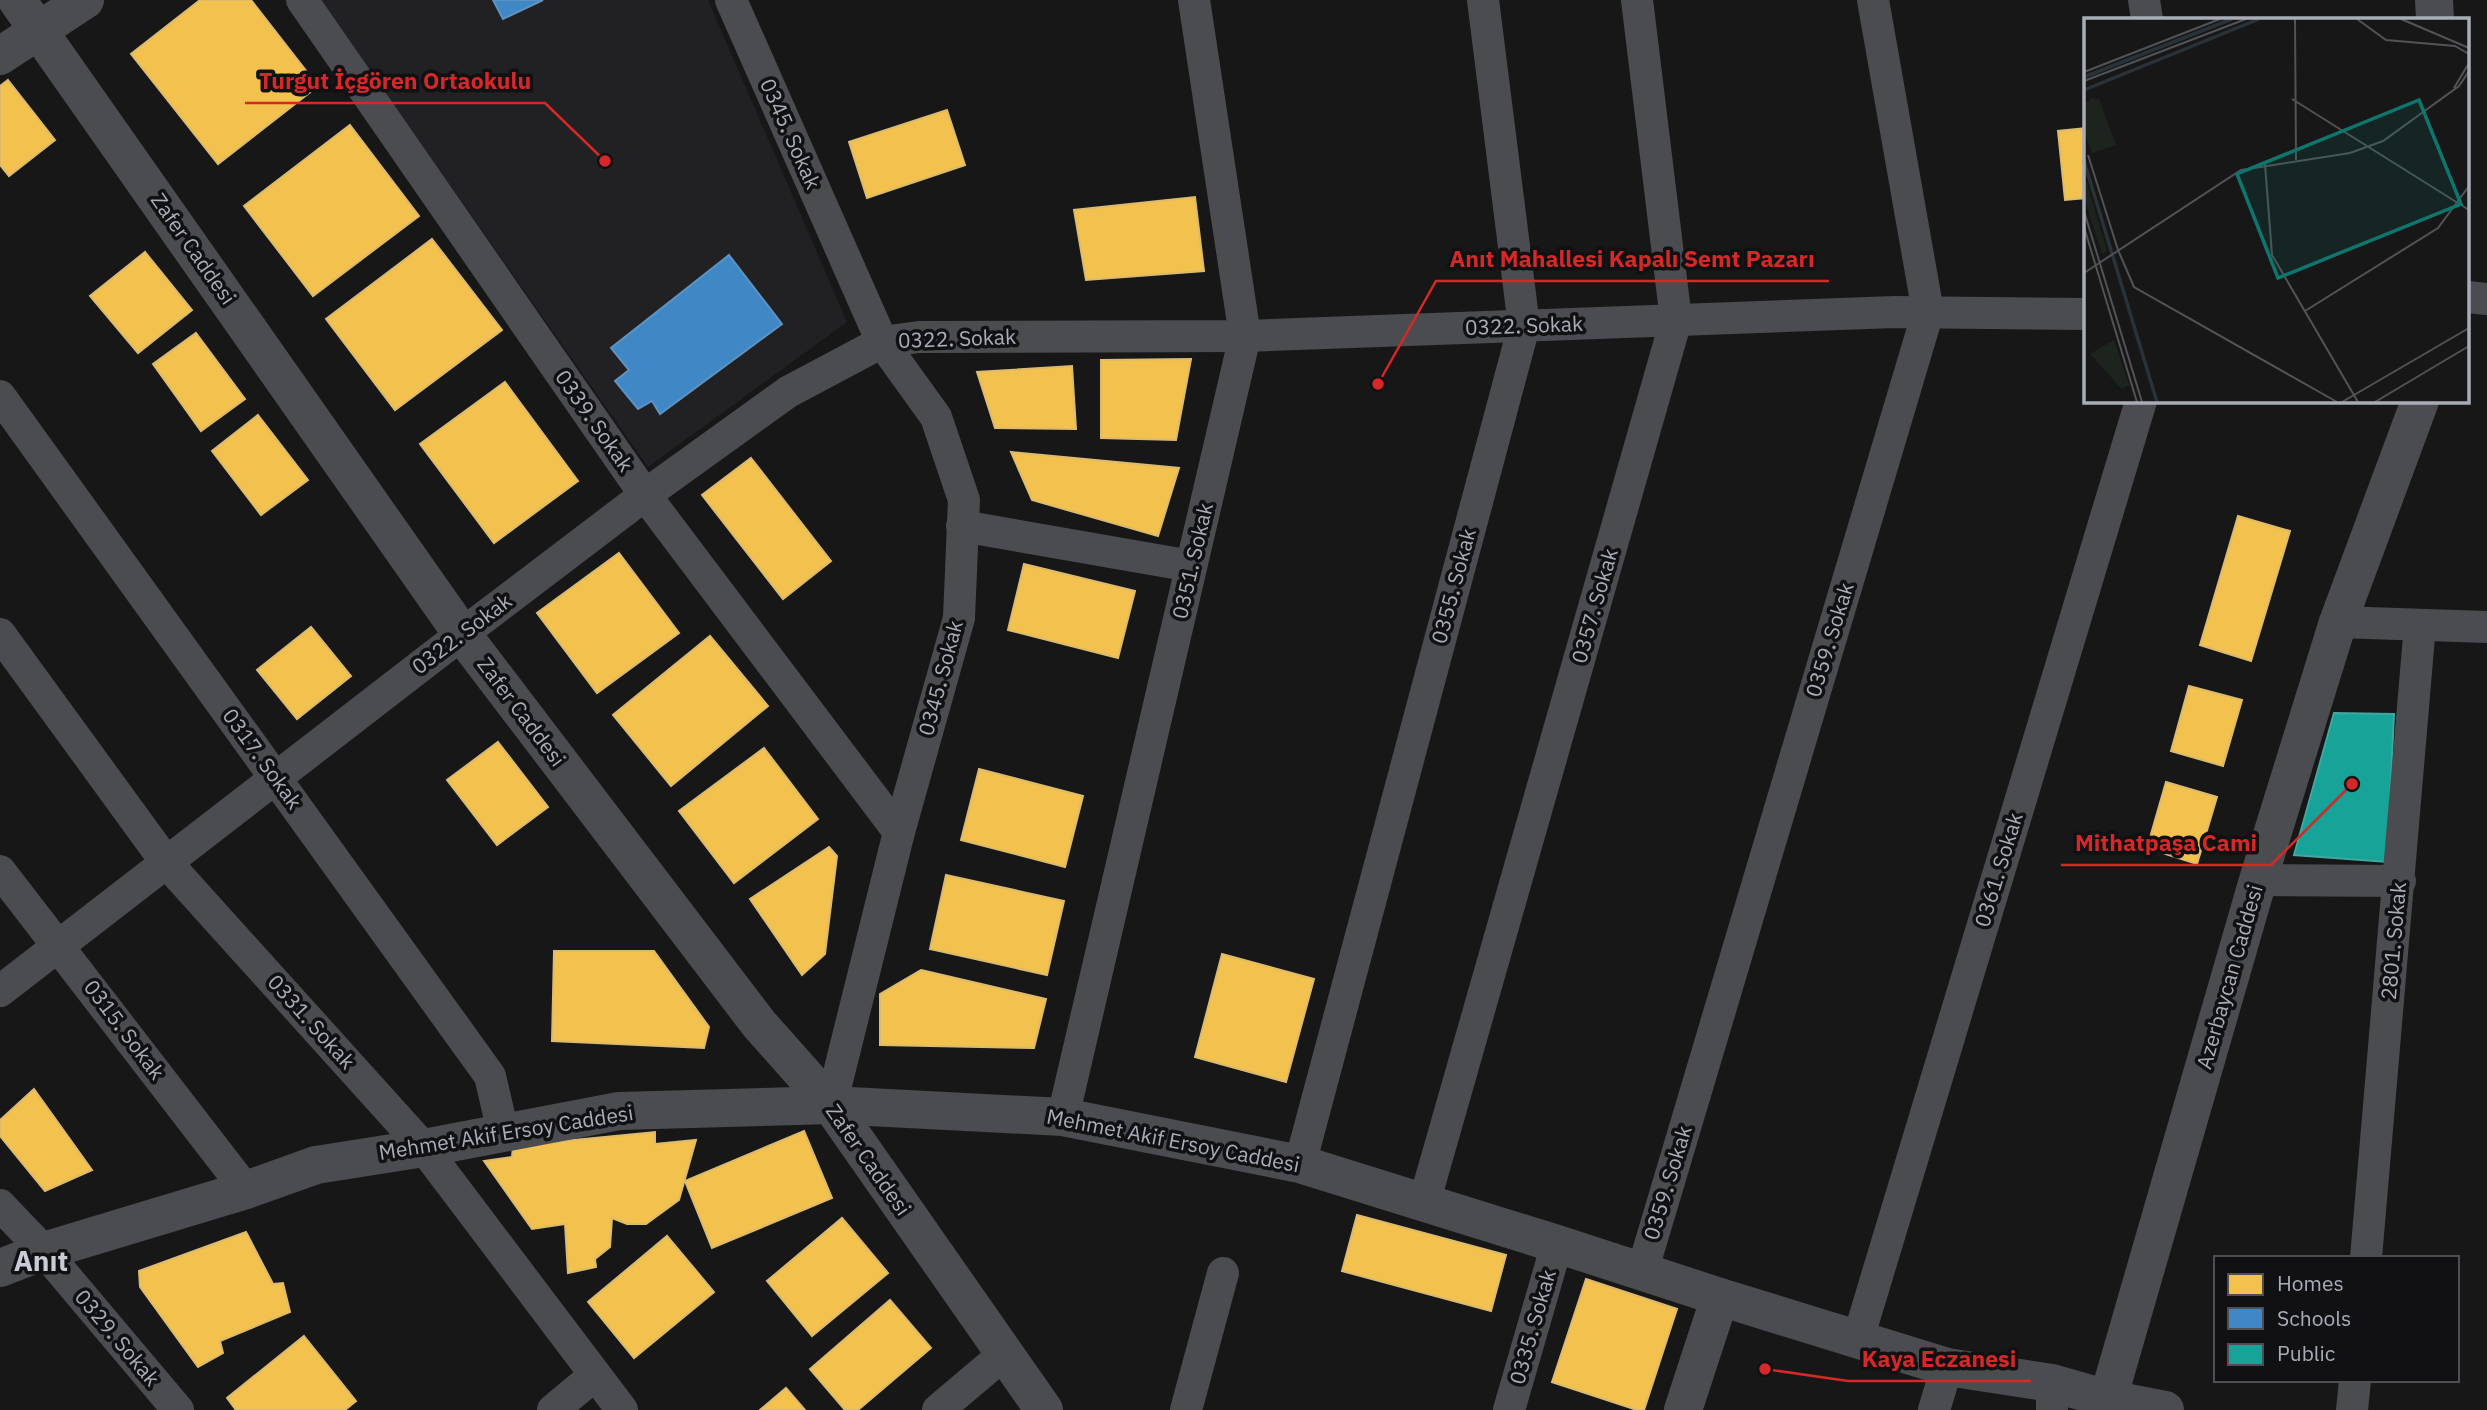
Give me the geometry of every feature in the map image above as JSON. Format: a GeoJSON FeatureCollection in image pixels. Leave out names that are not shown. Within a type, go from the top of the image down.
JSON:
{"type":"FeatureCollection","features":[{"type":"Feature","properties":{"kind":"street","name":"Zafer Caddesi"},"geometry":{"type":"LineString","coordinates":[[17,0],[462,634],[759,1024],[831,1105],[1003,1355],[1044,1410]]}},
{"type":"Feature","properties":{"kind":"street"},"geometry":{"type":"LineString","coordinates":[[0,56],[85,0]]}},
{"type":"Feature","properties":{"kind":"street","name":"0339. Sokak"},"geometry":{"type":"LineString","coordinates":[[302,0],[645,495],[899,832]]}},
{"type":"Feature","properties":{"kind":"street","name":"0345. Sokak"},"geometry":{"type":"LineString","coordinates":[[731,0],[882,342],[936,417],[964,500],[959,618],[899,832],[831,1105]]}},
{"type":"Feature","properties":{"kind":"street","name":"0351. Sokak"},"geometry":{"type":"LineString","coordinates":[[1063,1117],[1245,336],[1194,0]]}},
{"type":"Feature","properties":{"kind":"street","name":"0355. Sokak"},"geometry":{"type":"LineString","coordinates":[[1300,1164],[1524,326],[1483,0]]}},
{"type":"Feature","properties":{"kind":"street","name":"0357. Sokak"},"geometry":{"type":"LineString","coordinates":[[1424,1203],[1676,320],[1637,0]]}},
{"type":"Feature","properties":{"kind":"street","name":"0359. Sokak"},"geometry":{"type":"LineString","coordinates":[[1642,1272],[1928,312],[1872,0]]}},
{"type":"Feature","properties":{"kind":"street"},"geometry":{"type":"LineString","coordinates":[[2144,0],[2147,18]]}},
{"type":"Feature","properties":{"kind":"street"},"geometry":{"type":"LineString","coordinates":[[2434,0],[2435,18]]}},
{"type":"Feature","properties":{"kind":"street","name":"0322. Sokak"},"geometry":{"type":"LineString","coordinates":[[0,991],[645,495],[788,392],[882,342],[919,337],[1245,336],[1928,312],[2084,314]]}},
{"type":"Feature","properties":{"kind":"street","name":"0317. Sokak"},"geometry":{"type":"LineString","coordinates":[[0,396],[490,1076],[503,1132]]}},
{"type":"Feature","properties":{"kind":"street","name":"0361. Sokak"},"geometry":{"type":"LineString","coordinates":[[1858,1339],[2141,402]]}},
{"type":"Feature","properties":{"kind":"street","name":"Azerbaycan Caddesi"},"geometry":{"type":"LineString","coordinates":[[2108,1399],[2258,880],[2339,622],[2420,402]]}},
{"type":"Feature","properties":{"kind":"street"},"geometry":{"type":"LineString","coordinates":[[962,526],[1191,566]]}},
{"type":"Feature","properties":{"kind":"street"},"geometry":{"type":"LineString","coordinates":[[2339,622],[2487,627]]}},
{"type":"Feature","properties":{"kind":"street","name":"2801. Sokak"},"geometry":{"type":"LineString","coordinates":[[2366,1256],[2420,625]]}},
{"type":"Feature","properties":{"kind":"street","name":"0331. Sokak"},"geometry":{"type":"LineString","coordinates":[[0,634],[166,862],[424,1147],[622,1410]]}},
{"type":"Feature","properties":{"kind":"street","name":"0315. Sokak"},"geometry":{"type":"LineString","coordinates":[[0,871],[246,1190]]}},
{"type":"Feature","properties":{"kind":"street"},"geometry":{"type":"LineString","coordinates":[[2258,880],[2400,881]]}},
{"type":"Feature","properties":{"kind":"street","name":"Mehmet Akif Ersoy Caddesi"},"geometry":{"type":"LineString","coordinates":[[0,1268],[44,1251],[246,1190],[316,1165],[619,1111],[831,1105],[1063,1117],[1300,1164],[1720,1297],[2052,1397],[2108,1399],[2165,1410]]}},
{"type":"Feature","properties":{"kind":"street","name":"0329. Sokak"},"geometry":{"type":"LineString","coordinates":[[0,1205],[44,1251],[178,1410]]}},
{"type":"Feature","properties":{"kind":"street","name":"0335. Sokak"},"geometry":{"type":"LineString","coordinates":[[1509,1410],[1557,1244]]}},
{"type":"Feature","properties":{"kind":"street"},"geometry":{"type":"LineString","coordinates":[[1186,1410],[1223,1273]]}},
{"type":"Feature","properties":{"kind":"street"},"geometry":{"type":"LineString","coordinates":[[1683,1410],[1720,1297]]}},
{"type":"Feature","properties":{"kind":"street"},"geometry":{"type":"LineString","coordinates":[[938,1410],[1003,1355]]}},
{"type":"Feature","properties":{"kind":"street"},"geometry":{"type":"LineString","coordinates":[[1934,1410],[1947,1367]]}},
{"type":"Feature","properties":{"kind":"street"},"geometry":{"type":"LineString","coordinates":[[553,1410],[595,1376]]}},
{"type":"Feature","properties":{"kind":"street"},"geometry":{"type":"LineString","coordinates":[[2352,1410],[2355,1382]]}},
{"type":"Feature","properties":{"kind":"shaded area"},"geometry":{"type":"Polygon","coordinates":[[[320,0],[708,0],[847,322],[648,467],[320,0]]]}},
{"type":"Feature","properties":{"kind":"building: Homes"},"geometry":{"type":"Polygon","coordinates":[[[200,0],[251,0],[318,86],[218,164],[131,54],[200,0]]]}},
{"type":"Feature","properties":{"kind":"building: Homes"},"geometry":{"type":"Polygon","coordinates":[[[8,80],[55,140],[9,176],[0,165],[0,86],[8,80]]]}},
{"type":"Feature","properties":{"kind":"building: Homes"},"geometry":{"type":"Polygon","coordinates":[[[947,110],[965,165],[867,198],[849,142],[947,110]]]}},
{"type":"Feature","properties":{"kind":"building: Homes"},"geometry":{"type":"Polygon","coordinates":[[[350,125],[419,216],[313,296],[244,206],[350,125]]]}},
{"type":"Feature","properties":{"kind":"building: Homes"},"geometry":{"type":"Polygon","coordinates":[[[2084,128],[2084,198],[2065,200],[2058,131],[2084,128]]]}},
{"type":"Feature","properties":{"kind":"building: Homes"},"geometry":{"type":"Polygon","coordinates":[[[1195,197],[1204,271],[1086,280],[1074,210],[1195,197]]]}},
{"type":"Feature","properties":{"kind":"building: Homes"},"geometry":{"type":"Polygon","coordinates":[[[432,239],[502,330],[395,410],[326,319],[432,239]]]}},
{"type":"Feature","properties":{"kind":"building: Homes"},"geometry":{"type":"Polygon","coordinates":[[[145,252],[192,310],[138,353],[90,296],[145,252]]]}},
{"type":"Feature","properties":{"kind":"building: Homes"},"geometry":{"type":"Polygon","coordinates":[[[196,333],[245,399],[201,431],[153,364],[196,333]]]}},
{"type":"Feature","properties":{"kind":"building: Homes"},"geometry":{"type":"Polygon","coordinates":[[[1191,359],[1176,440],[1101,438],[1101,360],[1191,359]]]}},
{"type":"Feature","properties":{"kind":"building: Homes"},"geometry":{"type":"Polygon","coordinates":[[[1072,366],[1076,429],[995,428],[977,372],[1072,366]]]}},
{"type":"Feature","properties":{"kind":"building: Homes"},"geometry":{"type":"Polygon","coordinates":[[[505,382],[578,481],[494,543],[420,444],[505,382]]]}},
{"type":"Feature","properties":{"kind":"building: Homes"},"geometry":{"type":"Polygon","coordinates":[[[258,415],[308,480],[261,515],[212,451],[258,415]]]}},
{"type":"Feature","properties":{"kind":"building: Homes"},"geometry":{"type":"Polygon","coordinates":[[[1011,452],[1179,468],[1158,536],[1032,500],[1011,452]]]}},
{"type":"Feature","properties":{"kind":"building: Homes"},"geometry":{"type":"Polygon","coordinates":[[[751,458],[831,561],[783,599],[702,495],[751,458]]]}},
{"type":"Feature","properties":{"kind":"building: Homes"},"geometry":{"type":"Polygon","coordinates":[[[2238,516],[2290,531],[2251,661],[2200,645],[2238,516]]]}},
{"type":"Feature","properties":{"kind":"building: Homes"},"geometry":{"type":"Polygon","coordinates":[[[619,553],[679,633],[597,693],[537,613],[619,553]]]}},
{"type":"Feature","properties":{"kind":"building: Homes"},"geometry":{"type":"Polygon","coordinates":[[[1024,564],[1135,591],[1118,658],[1008,630],[1024,564]]]}},
{"type":"Feature","properties":{"kind":"building: Homes"},"geometry":{"type":"Polygon","coordinates":[[[311,627],[351,676],[297,719],[257,670],[311,627]]]}},
{"type":"Feature","properties":{"kind":"building: Homes"},"geometry":{"type":"Polygon","coordinates":[[[710,636],[768,706],[671,786],[613,715],[710,636]]]}},
{"type":"Feature","properties":{"kind":"building: Homes"},"geometry":{"type":"Polygon","coordinates":[[[2189,686],[2242,700],[2223,766],[2171,751],[2189,686]]]}},
{"type":"Feature","properties":{"kind":"building: Homes"},"geometry":{"type":"Polygon","coordinates":[[[498,742],[548,807],[497,845],[447,780],[498,742]]]}},
{"type":"Feature","properties":{"kind":"building: Homes"},"geometry":{"type":"Polygon","coordinates":[[[764,748],[818,819],[734,883],[679,811],[764,748]]]}},
{"type":"Feature","properties":{"kind":"building: Homes"},"geometry":{"type":"Polygon","coordinates":[[[979,769],[1083,796],[1065,867],[961,840],[979,769]]]}},
{"type":"Feature","properties":{"kind":"building: Homes"},"geometry":{"type":"Polygon","coordinates":[[[2166,782],[2217,797],[2197,864],[2147,848],[2166,782]]]}},
{"type":"Feature","properties":{"kind":"building: Homes"},"geometry":{"type":"Polygon","coordinates":[[[829,847],[837,856],[825,954],[802,975],[750,899],[829,847]]]}},
{"type":"Feature","properties":{"kind":"building: Homes"},"geometry":{"type":"Polygon","coordinates":[[[946,875],[1064,901],[1047,975],[930,949],[946,875]]]}},
{"type":"Feature","properties":{"kind":"building: Homes"},"geometry":{"type":"Polygon","coordinates":[[[554,951],[654,951],[709,1027],[704,1048],[552,1041],[554,951]]]}},
{"type":"Feature","properties":{"kind":"building: Homes"},"geometry":{"type":"Polygon","coordinates":[[[1222,954],[1314,979],[1286,1082],[1195,1057],[1222,954]]]}},
{"type":"Feature","properties":{"kind":"building: Homes"},"geometry":{"type":"Polygon","coordinates":[[[921,970],[1046,999],[1034,1048],[880,1045],[880,994],[921,970]]]}},
{"type":"Feature","properties":{"kind":"building: Homes"},"geometry":{"type":"Polygon","coordinates":[[[34,1089],[92,1170],[45,1191],[0,1136],[0,1120],[34,1089]]]}},
{"type":"Feature","properties":{"kind":"building: Homes"},"geometry":{"type":"Polygon","coordinates":[[[804,1131],[832,1198],[712,1248],[685,1181],[804,1131]]]}},
{"type":"Feature","properties":{"kind":"building: Homes"},"geometry":{"type":"Polygon","coordinates":[[[655,1132],[655,1144],[696,1140],[679,1200],[646,1224],[627,1224],[612,1218],[610,1247],[595,1259],[596,1267],[568,1273],[565,1224],[532,1229],[484,1161],[512,1157],[513,1146],[655,1132]]]}},
{"type":"Feature","properties":{"kind":"building: Homes"},"geometry":{"type":"Polygon","coordinates":[[[1357,1215],[1506,1255],[1491,1311],[1342,1271],[1357,1215]]]}},
{"type":"Feature","properties":{"kind":"building: Homes"},"geometry":{"type":"Polygon","coordinates":[[[842,1218],[888,1273],[812,1336],[767,1281],[842,1218]]]}},
{"type":"Feature","properties":{"kind":"building: Homes"},"geometry":{"type":"Polygon","coordinates":[[[246,1232],[273,1284],[283,1283],[290,1312],[220,1341],[223,1353],[198,1367],[140,1287],[139,1271],[246,1232]]]}},
{"type":"Feature","properties":{"kind":"building: Homes"},"geometry":{"type":"Polygon","coordinates":[[[667,1236],[714,1292],[634,1358],[588,1302],[667,1236]]]}},
{"type":"Feature","properties":{"kind":"building: Homes"},"geometry":{"type":"Polygon","coordinates":[[[1586,1279],[1677,1309],[1644,1410],[1552,1382],[1586,1279]]]}},
{"type":"Feature","properties":{"kind":"building: Homes"},"geometry":{"type":"Polygon","coordinates":[[[890,1300],[931,1348],[858,1410],[845,1410],[810,1369],[890,1300]]]}},
{"type":"Feature","properties":{"kind":"building: Homes"},"geometry":{"type":"Polygon","coordinates":[[[304,1336],[356,1401],[345,1410],[236,1410],[227,1398],[304,1336]]]}},
{"type":"Feature","properties":{"kind":"building: Homes"},"geometry":{"type":"Polygon","coordinates":[[[786,1388],[805,1410],[760,1410],[786,1388]]]}},
{"type":"Feature","properties":{"kind":"building: Schools"},"geometry":{"type":"Polygon","coordinates":[[[493,0],[543,0],[503,19],[493,0]]]}},
{"type":"Feature","properties":{"kind":"building: Schools"},"geometry":{"type":"Polygon","coordinates":[[[729,255],[782,324],[660,414],[652,401],[638,409],[615,381],[629,370],[611,348],[729,255]]]}},
{"type":"Feature","properties":{"kind":"building: Public"},"geometry":{"type":"Polygon","coordinates":[[[2334,713],[2394,714],[2387,862],[2294,855],[2334,713]]]}},
{"type":"Feature","properties":{"kind":"place","name":"Turgut İçgören Ortaokulu"},"geometry":{"type":"Point","coordinates":[605,161]}},
{"type":"Feature","properties":{"kind":"place","name":"Anıt Mahallesi Kapalı Semt Pazarı"},"geometry":{"type":"Point","coordinates":[1378,384]}},
{"type":"Feature","properties":{"kind":"place","name":"Mithatpaşa Cami"},"geometry":{"type":"Point","coordinates":[2352,784]}},
{"type":"Feature","properties":{"kind":"place","name":"Kaya Eczanesi"},"geometry":{"type":"Point","coordinates":[1765,1369]}},
{"type":"Feature","properties":{"kind":"district","name":"Anıt"},"geometry":{"type":"Point","coordinates":[41,1261]}}]}
